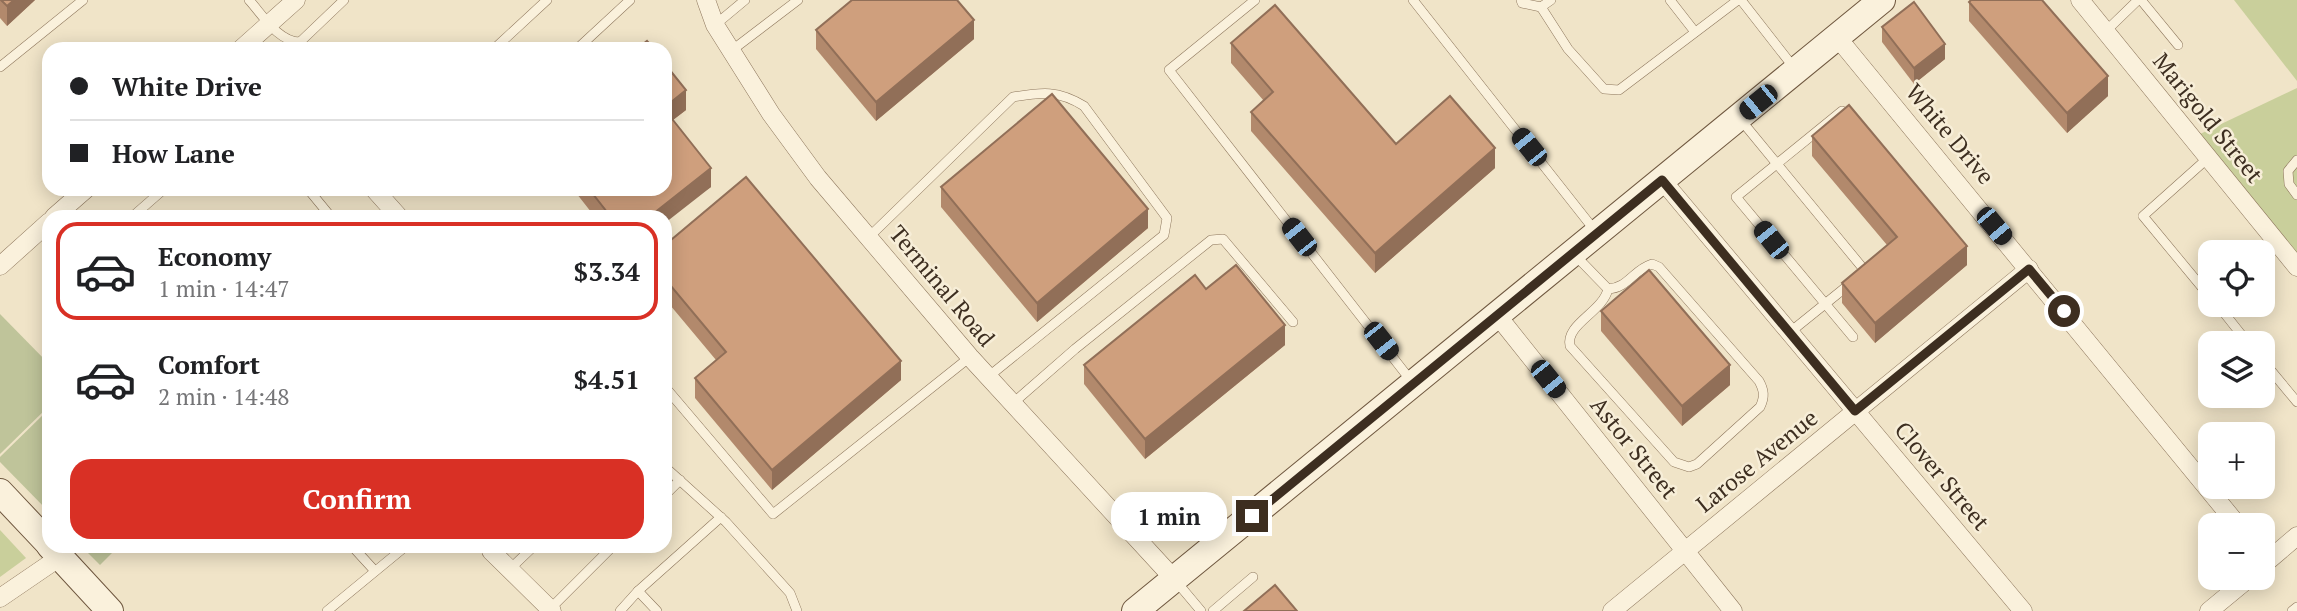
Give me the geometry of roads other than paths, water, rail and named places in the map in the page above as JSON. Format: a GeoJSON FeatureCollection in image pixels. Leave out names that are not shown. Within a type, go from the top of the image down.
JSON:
{"type":"FeatureCollection","features":[{"type":"Feature","properties":{"kind":"main road"},"geometry":{"type":"LineString","coordinates":[[1135,611],[1882,0]]}},
{"type":"Feature","properties":{"kind":"main road"},"geometry":{"type":"LineString","coordinates":[[0,492],[42,537]]}},
{"type":"Feature","properties":{"kind":"main road"},"geometry":{"type":"LineString","coordinates":[[57,553],[110,611]]}},
{"type":"Feature","properties":{"kind":"street"},"geometry":{"type":"LineString","coordinates":[[252,42],[296,0]]}},
{"type":"Feature","properties":{"kind":"street","name":"Terminal Road"},"geometry":{"type":"LineString","coordinates":[[706,0],[715,25],[771,114],[818,178],[970,358],[1174,579]]}},
{"type":"Feature","properties":{"kind":"street","name":"Marigold Street"},"geometry":{"type":"LineString","coordinates":[[2080,0],[2297,267]]}},
{"type":"Feature","properties":{"kind":"street","name":"White Drive"},"geometry":{"type":"LineString","coordinates":[[1837,37],[2228,513]]}},
{"type":"Feature","properties":{"kind":"street","name":"Clover Street"},"geometry":{"type":"LineString","coordinates":[[1662,180],[2023,611]]}},
{"type":"Feature","properties":{"kind":"street"},"geometry":{"type":"LineString","coordinates":[[62,210],[78,196]]}},
{"type":"Feature","properties":{"kind":"street"},"geometry":{"type":"LineString","coordinates":[[380,196],[392,210]]}},
{"type":"Feature","properties":{"kind":"street"},"geometry":{"type":"LineString","coordinates":[[0,266],[42,228]]}},
{"type":"Feature","properties":{"kind":"street","name":"Larose Avenue"},"geometry":{"type":"LineString","coordinates":[[1612,611],[2029,269]]}},
{"type":"Feature","properties":{"kind":"street","name":"Astor Street"},"geometry":{"type":"LineString","coordinates":[[1497,315],[1733,611]]}},
{"type":"Feature","properties":{"kind":"street"},"geometry":{"type":"LineString","coordinates":[[2275,555],[2297,536]]}},
{"type":"Feature","properties":{"kind":"street"},"geometry":{"type":"LineString","coordinates":[[0,598],[49,553]]}},
{"type":"Feature","properties":{"kind":"street"},"geometry":{"type":"LineString","coordinates":[[493,553],[551,610]]}},
{"type":"Feature","properties":{"kind":"street"},"geometry":{"type":"LineString","coordinates":[[2209,611],[2234,590]]}},
{"type":"Feature","properties":{"kind":"lane"},"geometry":{"type":"LineString","coordinates":[[0,67],[83,0]]}},
{"type":"Feature","properties":{"kind":"lane"},"geometry":{"type":"LineString","coordinates":[[248,0],[281,36],[292,42],[299,41],[344,0]]}},
{"type":"Feature","properties":{"kind":"lane"},"geometry":{"type":"LineString","coordinates":[[502,42],[547,0]]}},
{"type":"Feature","properties":{"kind":"lane"},"geometry":{"type":"LineString","coordinates":[[585,42],[630,0]]}},
{"type":"Feature","properties":{"kind":"lane"},"geometry":{"type":"LineString","coordinates":[[715,25],[745,0]]}},
{"type":"Feature","properties":{"kind":"lane"},"geometry":{"type":"LineString","coordinates":[[732,51],[798,0]]}},
{"type":"Feature","properties":{"kind":"lane"},"geometry":{"type":"LineString","coordinates":[[1255,0],[1169,70],[1413,383]]}},
{"type":"Feature","properties":{"kind":"lane"},"geometry":{"type":"LineString","coordinates":[[1413,0],[1598,233]]}},
{"type":"Feature","properties":{"kind":"lane"},"geometry":{"type":"LineString","coordinates":[[1521,0],[1522,3],[1541,7],[1568,49],[1604,89],[1619,90],[1740,0],[1796,71]]}},
{"type":"Feature","properties":{"kind":"lane"},"geometry":{"type":"LineString","coordinates":[[1541,7],[1550,0]]}},
{"type":"Feature","properties":{"kind":"lane"},"geometry":{"type":"LineString","coordinates":[[1670,0],[1695,33]]}},
{"type":"Feature","properties":{"kind":"lane"},"geometry":{"type":"LineString","coordinates":[[2106,31],[2140,0],[2178,45]]}},
{"type":"Feature","properties":{"kind":"lane"},"geometry":{"type":"LineString","coordinates":[[869,237],[1013,97],[1043,92],[1067,96],[1084,106],[1167,218],[1164,234],[988,377]]}},
{"type":"Feature","properties":{"kind":"lane"},"geometry":{"type":"LineString","coordinates":[[1842,111],[1736,197],[1853,337]]}},
{"type":"Feature","properties":{"kind":"lane"},"geometry":{"type":"LineString","coordinates":[[1739,117],[1866,272],[1789,333]]}},
{"type":"Feature","properties":{"kind":"lane"},"geometry":{"type":"LineString","coordinates":[[2198,282],[2143,216],[2208,158]]}},
{"type":"Feature","properties":{"kind":"lane"},"geometry":{"type":"LineString","coordinates":[[2297,160],[2288,171],[2289,184],[2297,195]]}},
{"type":"Feature","properties":{"kind":"lane"},"geometry":{"type":"LineString","coordinates":[[140,210],[156,196]]}},
{"type":"Feature","properties":{"kind":"lane"},"geometry":{"type":"LineString","coordinates":[[314,196],[325,210]]}},
{"type":"Feature","properties":{"kind":"lane"},"geometry":{"type":"LineString","coordinates":[[1012,404],[1075,349],[1211,240],[1223,239],[1293,322]]}},
{"type":"Feature","properties":{"kind":"lane"},"geometry":{"type":"LineString","coordinates":[[1573,253],[1608,289],[1619,289],[1644,267],[1652,264],[1659,267],[1759,381],[1764,399],[1760,407],[1697,464],[1689,467],[1674,462],[1570,346],[1572,331],[1605,300],[1608,289]]}},
{"type":"Feature","properties":{"kind":"lane"},"geometry":{"type":"LineString","coordinates":[[2227,317],[2238,331]]}},
{"type":"Feature","properties":{"kind":"lane"},"geometry":{"type":"LineString","coordinates":[[672,395],[773,514],[970,358]]}},
{"type":"Feature","properties":{"kind":"lane"},"geometry":{"type":"LineString","coordinates":[[2275,375],[2297,402]]}},
{"type":"Feature","properties":{"kind":"lane"},"geometry":{"type":"LineString","coordinates":[[672,473],[721,517],[790,593],[797,611]]}},
{"type":"Feature","properties":{"kind":"lane"},"geometry":{"type":"LineString","coordinates":[[672,488],[680,480]]}},
{"type":"Feature","properties":{"kind":"lane"},"geometry":{"type":"LineString","coordinates":[[620,611],[638,591],[721,517]]}},
{"type":"Feature","properties":{"kind":"lane"},"geometry":{"type":"LineString","coordinates":[[358,553],[374,570]]}},
{"type":"Feature","properties":{"kind":"lane"},"geometry":{"type":"LineString","coordinates":[[327,611],[397,553]]}},
{"type":"Feature","properties":{"kind":"lane"},"geometry":{"type":"LineString","coordinates":[[510,569],[527,553]]}},
{"type":"Feature","properties":{"kind":"lane"},"geometry":{"type":"LineString","coordinates":[[551,610],[606,553]]}},
{"type":"Feature","properties":{"kind":"lane"},"geometry":{"type":"LineString","coordinates":[[1213,611],[1253,577]]}},
{"type":"Feature","properties":{"kind":"lane"},"geometry":{"type":"LineString","coordinates":[[1174,579],[1201,611]]}},
{"type":"Feature","properties":{"kind":"lane"},"geometry":{"type":"LineString","coordinates":[[638,591],[657,611]]}},
{"type":"Feature","properties":{"kind":"lane"},"geometry":{"type":"LineString","coordinates":[[2292,611],[2297,607]]}}]}
